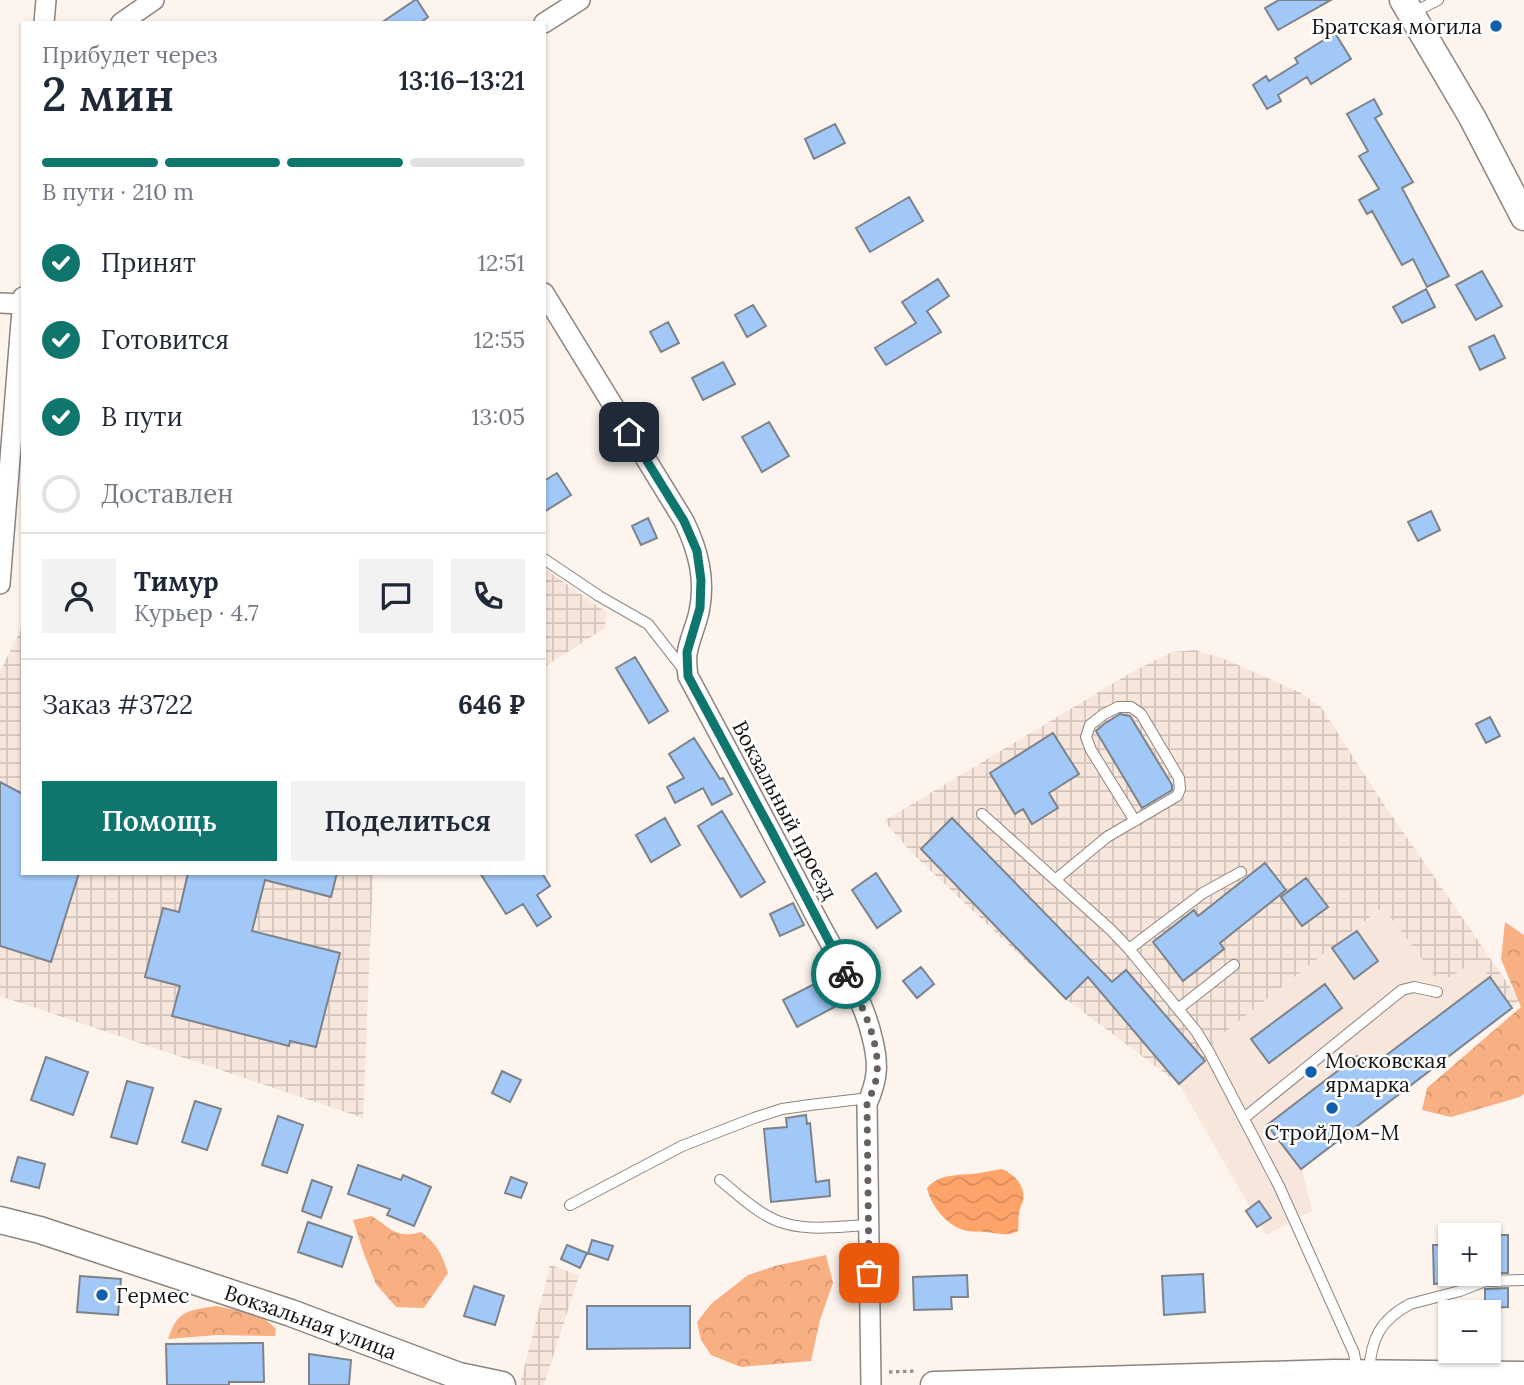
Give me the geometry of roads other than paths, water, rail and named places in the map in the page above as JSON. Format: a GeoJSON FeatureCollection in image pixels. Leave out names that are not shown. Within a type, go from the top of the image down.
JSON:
{"type":"FeatureCollection","features":[{"type":"Feature","properties":{"kind":"main road"},"geometry":{"type":"LineString","coordinates":[[1408,7],[1472,117],[1524,217]]}},
{"type":"Feature","properties":{"kind":"main road","name":"Вокзальная улица"},"geometry":{"type":"LineString","coordinates":[[0,1220],[40,1230],[291,1313],[459,1376],[502,1385]]}},
{"type":"Feature","properties":{"kind":"main road"},"geometry":{"type":"LineString","coordinates":[[934,1385],[1363,1373],[1524,1375]]}},
{"type":"Feature","properties":{"kind":"street"},"geometry":{"type":"LineString","coordinates":[[44,21],[46,0]]}},
{"type":"Feature","properties":{"kind":"street"},"geometry":{"type":"LineString","coordinates":[[124,21],[154,0]]}},
{"type":"Feature","properties":{"kind":"street"},"geometry":{"type":"LineString","coordinates":[[546,22],[580,0]]}},
{"type":"Feature","properties":{"kind":"street"},"geometry":{"type":"LineString","coordinates":[[546,296],[684,521],[697,551],[701,580],[700,608],[687,652],[688,676]]}},
{"type":"Feature","properties":{"kind":"street"},"geometry":{"type":"LineString","coordinates":[[0,303],[21,304]]}},
{"type":"Feature","properties":{"kind":"street"},"geometry":{"type":"LineString","coordinates":[[0,584],[21,317]]}},
{"type":"Feature","properties":{"kind":"street","name":"Вокзальный проезд"},"geometry":{"type":"LineString","coordinates":[[688,676],[864,1010],[872,1035],[877,1069],[867,1104],[871,1385]]}},
{"type":"Feature","properties":{"kind":"lane"},"geometry":{"type":"LineString","coordinates":[[1408,7],[1438,0]]}},
{"type":"Feature","properties":{"kind":"lane"},"geometry":{"type":"LineString","coordinates":[[546,560],[598,596],[649,624],[688,676]]}},
{"type":"Feature","properties":{"kind":"lane"},"geometry":{"type":"LineString","coordinates":[[1055,880],[1107,837],[1135,821],[1177,796],[1180,789],[1179,778],[1141,714],[1130,707],[1118,707],[1090,726],[1086,737],[1091,750],[1135,821]]}},
{"type":"Feature","properties":{"kind":"lane"},"geometry":{"type":"LineString","coordinates":[[982,814],[1111,930],[1196,1031],[1295,1219],[1363,1373]]}},
{"type":"Feature","properties":{"kind":"lane"},"geometry":{"type":"LineString","coordinates":[[1129,949],[1203,893],[1241,872]]}},
{"type":"Feature","properties":{"kind":"lane"},"geometry":{"type":"LineString","coordinates":[[1178,1009],[1234,965]]}},
{"type":"Feature","properties":{"kind":"lane"},"geometry":{"type":"LineString","coordinates":[[1244,1118],[1402,990],[1414,987],[1437,992]]}},
{"type":"Feature","properties":{"kind":"lane"},"geometry":{"type":"LineString","coordinates":[[570,1205],[682,1146],[754,1118],[782,1109],[870,1098]]}},
{"type":"Feature","properties":{"kind":"lane"},"geometry":{"type":"LineString","coordinates":[[720,1180],[768,1216],[786,1224],[809,1227],[869,1225]]}},
{"type":"Feature","properties":{"kind":"lane"},"geometry":{"type":"LineString","coordinates":[[1363,1373],[1381,1326],[1410,1304],[1460,1291],[1485,1281],[1524,1280]]}},
{"type":"Feature","properties":{"kind":"water"},"geometry":{"type":"Polygon","coordinates":[[[1002,1169],[1015,1178],[1023,1191],[1018,1231],[1014,1233],[970,1231],[954,1226],[936,1209],[929,1195],[927,1188],[938,1179],[1002,1169]]]}},
{"type":"Feature","properties":{"kind":"place","name":"Братская могила"},"geometry":{"type":"Point","coordinates":[1496,26]}},
{"type":"Feature","properties":{"kind":"place","name":"Московская ярмарка"},"geometry":{"type":"Point","coordinates":[1311,1072]}},
{"type":"Feature","properties":{"kind":"place","name":"СтройДом-М"},"geometry":{"type":"Point","coordinates":[1332,1108]}},
{"type":"Feature","properties":{"kind":"place","name":"Гермес"},"geometry":{"type":"Point","coordinates":[102,1295]}}]}
